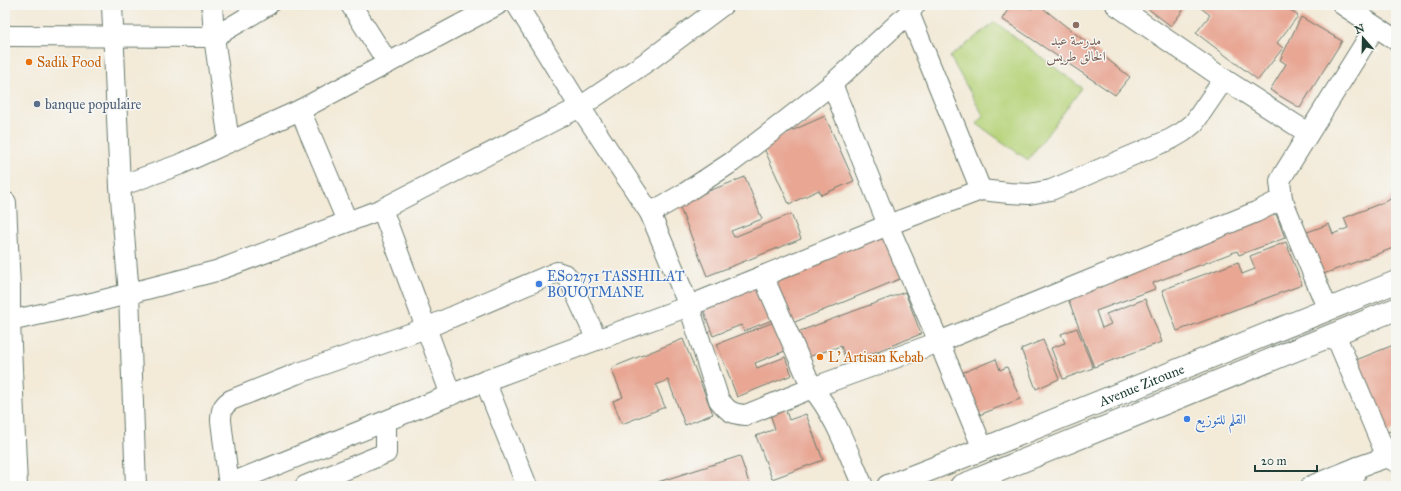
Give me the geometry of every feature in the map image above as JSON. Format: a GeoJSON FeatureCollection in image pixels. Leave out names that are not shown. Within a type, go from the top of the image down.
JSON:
{"type":"FeatureCollection","features":[{"type":"Feature","properties":{"kind":"main road"},"geometry":{"type":"LineString","coordinates":[[5,203],[9,287],[7,322],[16,486]]}},
{"type":"Feature","properties":{"kind":"main road","name":"Avenue Zitoune"},"geometry":{"type":"LineString","coordinates":[[888,486],[1396,282]]}},
{"type":"Feature","properties":{"kind":"main road","name":"Avenue Zitoune"},"geometry":{"type":"LineString","coordinates":[[961,486],[996,480],[1335,334],[1396,310]]}},
{"type":"Feature","properties":{"kind":"street"},"geometry":{"type":"LineString","coordinates":[[112,5],[120,186],[128,294],[136,486]]}},
{"type":"Feature","properties":{"kind":"street"},"geometry":{"type":"LineString","coordinates":[[212,5],[214,37],[228,142]]}},
{"type":"Feature","properties":{"kind":"street"},"geometry":{"type":"LineString","coordinates":[[5,36],[214,37],[268,5]]}},
{"type":"Feature","properties":{"kind":"street"},"geometry":{"type":"LineString","coordinates":[[351,5],[388,63]]}},
{"type":"Feature","properties":{"kind":"street"},"geometry":{"type":"LineString","coordinates":[[120,186],[181,164],[300,110],[388,63],[473,11],[497,5]]}},
{"type":"Feature","properties":{"kind":"street"},"geometry":{"type":"LineString","coordinates":[[517,5],[580,107],[650,213],[689,306],[719,400],[734,414],[746,415],[812,388],[939,342],[1256,212],[1282,199]]}},
{"type":"Feature","properties":{"kind":"street"},"geometry":{"type":"LineString","coordinates":[[7,322],[128,294],[216,270],[382,209],[580,107],[651,59],[723,5]]}},
{"type":"Feature","properties":{"kind":"street"},"geometry":{"type":"LineString","coordinates":[[1116,5],[1224,79],[1308,133]]}},
{"type":"Feature","properties":{"kind":"street"},"geometry":{"type":"LineString","coordinates":[[1343,5],[1396,40]]}},
{"type":"Feature","properties":{"kind":"street"},"geometry":{"type":"LineString","coordinates":[[650,213],[685,193],[732,162],[832,84],[912,9],[981,190]]}},
{"type":"Feature","properties":{"kind":"street"},"geometry":{"type":"LineString","coordinates":[[1328,310],[1282,199],[1280,181],[1308,133],[1375,27]]}},
{"type":"Feature","properties":{"kind":"street"},"geometry":{"type":"LineString","coordinates":[[597,340],[568,279],[566,276],[557,272],[426,328],[296,374],[231,400],[225,404],[221,411],[221,421],[229,485],[485,381],[597,340],[689,306],[888,225],[981,190],[1029,194],[1051,190],[1171,139],[1183,132],[1194,123],[1224,79]]}},
{"type":"Feature","properties":{"kind":"street"},"geometry":{"type":"LineString","coordinates":[[832,84],[888,225],[939,342],[983,449]]}},
{"type":"Feature","properties":{"kind":"street"},"geometry":{"type":"LineString","coordinates":[[300,110],[347,221]]}},
{"type":"Feature","properties":{"kind":"street"},"geometry":{"type":"LineString","coordinates":[[382,209],[451,395]]}},
{"type":"Feature","properties":{"kind":"street"},"geometry":{"type":"LineString","coordinates":[[763,276],[812,388],[821,398],[832,416],[863,486]]}},
{"type":"Feature","properties":{"kind":"street"},"geometry":{"type":"LineString","coordinates":[[1311,486],[1358,467],[1391,460],[1335,334]]}},
{"type":"Feature","properties":{"kind":"street"},"geometry":{"type":"LineString","coordinates":[[485,381],[527,486]]}},
{"type":"Feature","properties":{"kind":"street"},"geometry":{"type":"LineString","coordinates":[[305,486],[386,453],[386,422]]}},
{"type":"Feature","properties":{"kind":"street"},"geometry":{"type":"LineString","coordinates":[[1350,486],[1358,467]]}},
{"type":"Feature","properties":{"kind":"green space"},"geometry":{"type":"Polygon","coordinates":[[[995,22],[1082,88],[1028,160],[977,124],[983,115],[950,57],[995,22]]]}},
{"type":"Feature","properties":{"kind":"building"},"geometry":{"type":"Polygon","coordinates":[[[1011,5],[1025,5],[1032,9],[1035,5],[1039,5],[1130,77],[1115,95],[1002,19],[1011,5]]]}},
{"type":"Feature","properties":{"kind":"building"},"geometry":{"type":"Polygon","coordinates":[[[1143,5],[1187,5],[1171,26],[1143,5]]]}},
{"type":"Feature","properties":{"kind":"building"},"geometry":{"type":"Polygon","coordinates":[[[1197,5],[1284,5],[1298,16],[1277,43],[1283,48],[1258,80],[1196,33],[1210,15],[1197,5]]]}},
{"type":"Feature","properties":{"kind":"building"},"geometry":{"type":"Polygon","coordinates":[[[1301,17],[1342,41],[1300,108],[1270,90],[1286,64],[1280,60],[1301,17]]]}},
{"type":"Feature","properties":{"kind":"building"},"geometry":{"type":"Polygon","coordinates":[[[825,116],[854,181],[821,195],[819,190],[789,204],[762,144],[825,116]]]}},
{"type":"Feature","properties":{"kind":"building"},"geometry":{"type":"Polygon","coordinates":[[[745,177],[762,219],[731,231],[734,237],[791,214],[801,239],[707,276],[678,203],[745,177]]]}},
{"type":"Feature","properties":{"kind":"building"},"geometry":{"type":"Polygon","coordinates":[[[1396,191],[1396,247],[1321,275],[1305,233],[1329,224],[1333,234],[1348,228],[1344,218],[1389,200],[1396,191]]]}},
{"type":"Feature","properties":{"kind":"building"},"geometry":{"type":"Polygon","coordinates":[[[1275,211],[1285,238],[1239,255],[1237,251],[1153,283],[1155,289],[1096,311],[1102,328],[1111,324],[1106,314],[1145,299],[1162,342],[1094,367],[1065,291],[1275,211]]]}},
{"type":"Feature","properties":{"kind":"building"},"geometry":{"type":"Polygon","coordinates":[[[883,233],[902,278],[790,324],[773,278],[883,233]]]}},
{"type":"Feature","properties":{"kind":"building"},"geometry":{"type":"Polygon","coordinates":[[[1286,242],[1302,285],[1177,331],[1162,290],[1238,262],[1242,274],[1255,269],[1250,256],[1286,242]]]}},
{"type":"Feature","properties":{"kind":"building"},"geometry":{"type":"Polygon","coordinates":[[[758,284],[772,320],[744,331],[741,325],[713,336],[702,307],[758,284]]]}},
{"type":"Feature","properties":{"kind":"building"},"geometry":{"type":"Polygon","coordinates":[[[905,292],[921,334],[847,363],[841,346],[808,357],[795,333],[905,292]]]}},
{"type":"Feature","properties":{"kind":"building"},"geometry":{"type":"Polygon","coordinates":[[[774,322],[785,351],[755,363],[757,368],[785,357],[792,375],[737,397],[717,344],[774,322]]]}},
{"type":"Feature","properties":{"kind":"building"},"geometry":{"type":"Polygon","coordinates":[[[1077,328],[1093,368],[1063,379],[1051,348],[1065,343],[1061,334],[1077,328]]]}},
{"type":"Feature","properties":{"kind":"building"},"geometry":{"type":"Polygon","coordinates":[[[683,339],[713,414],[685,425],[668,380],[656,385],[665,407],[622,424],[613,401],[623,397],[611,368],[683,339]]]}},
{"type":"Feature","properties":{"kind":"building"},"geometry":{"type":"Polygon","coordinates":[[[1043,340],[1059,379],[1036,389],[1021,349],[1043,340]]]}},
{"type":"Feature","properties":{"kind":"building"},"geometry":{"type":"Polygon","coordinates":[[[1396,344],[1396,429],[1385,433],[1356,360],[1396,344]]]}},
{"type":"Feature","properties":{"kind":"building"},"geometry":{"type":"Polygon","coordinates":[[[996,359],[1000,370],[1007,367],[1020,399],[974,417],[957,375],[996,359]]]}},
{"type":"Feature","properties":{"kind":"building"},"geometry":{"type":"Polygon","coordinates":[[[784,405],[789,420],[806,414],[823,460],[772,479],[756,436],[775,429],[769,411],[784,405]]]}},
{"type":"Feature","properties":{"kind":"building"},"geometry":{"type":"Polygon","coordinates":[[[740,456],[750,486],[660,486],[658,482],[740,456]]]}},
{"type":"Feature","properties":{"kind":"place","name":"مدرسة عبد الخالق طريس"},"geometry":{"type":"Point","coordinates":[1076,25]}},
{"type":"Feature","properties":{"kind":"place","name":"Sadik Food"},"geometry":{"type":"Point","coordinates":[29,62]}},
{"type":"Feature","properties":{"kind":"place","name":"banque populaire"},"geometry":{"type":"Point","coordinates":[37,104]}},
{"type":"Feature","properties":{"kind":"place","name":"ES02751 TASSHILAT BOUOTMANE"},"geometry":{"type":"Point","coordinates":[539,284]}},
{"type":"Feature","properties":{"kind":"place","name":"L' Artisan Kebab"},"geometry":{"type":"Point","coordinates":[820,357]}},
{"type":"Feature","properties":{"kind":"place","name":"القلم للتوزيع"},"geometry":{"type":"Point","coordinates":[1187,419]}}]}
